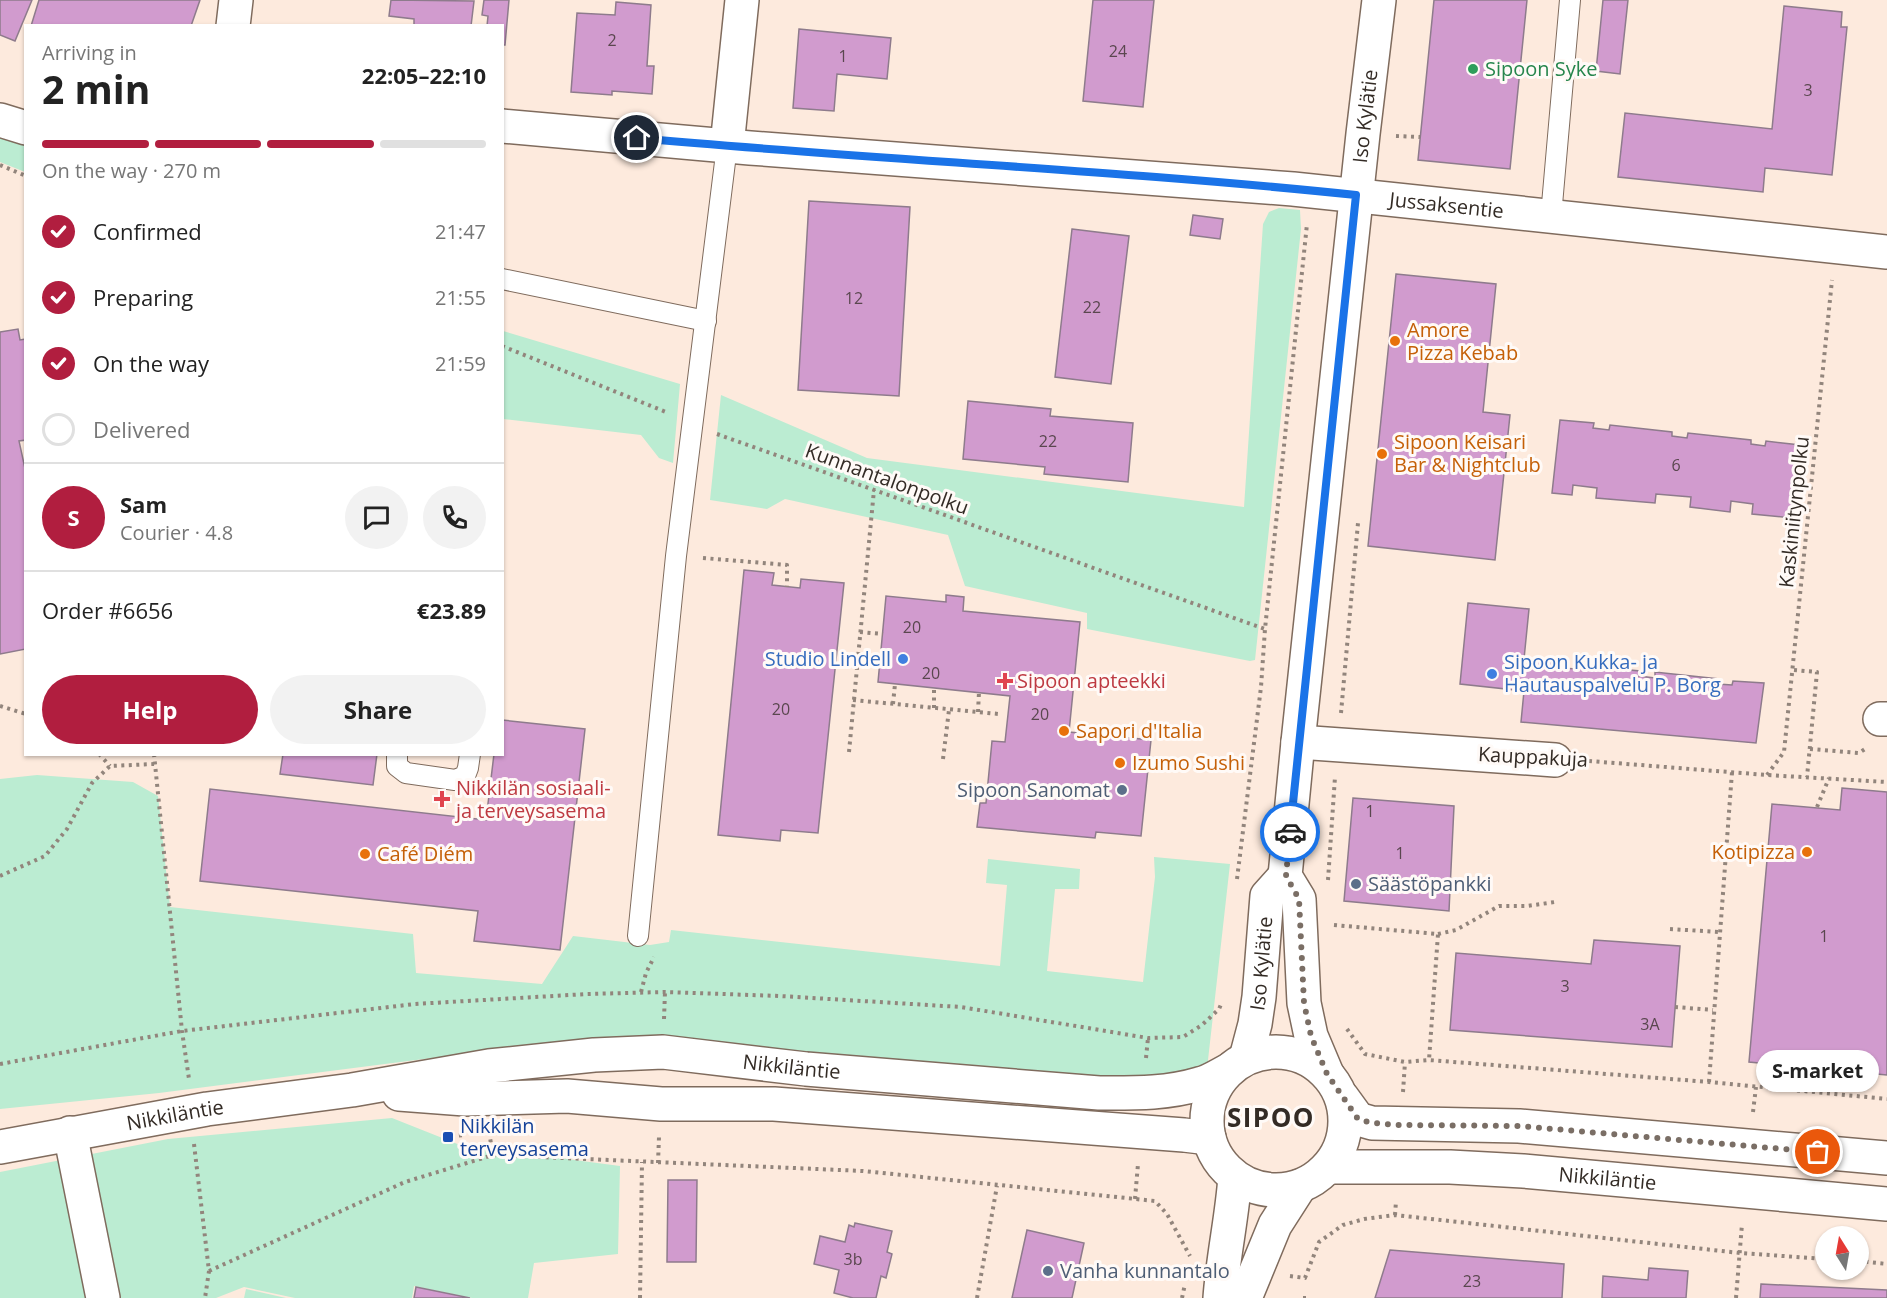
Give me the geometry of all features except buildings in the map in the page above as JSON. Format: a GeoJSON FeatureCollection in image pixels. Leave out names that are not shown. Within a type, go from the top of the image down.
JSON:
{"type":"FeatureCollection","features":[{"type":"Feature","properties":{"kind":"street"},"geometry":{"type":"LineString","coordinates":[[232,24],[236,0]]}},
{"type":"Feature","properties":{"kind":"street"},"geometry":{"type":"LineString","coordinates":[[727,146],[742,0]]}},
{"type":"Feature","properties":{"kind":"street","name":"Iso Kylätie"},"geometry":{"type":"LineString","coordinates":[[1334,1085],[1311,1036],[1304,1003],[1299,899],[1286,876],[1356,195],[1379,0]]}},
{"type":"Feature","properties":{"kind":"street"},"geometry":{"type":"LineString","coordinates":[[0,120],[24,127]]}},
{"type":"Feature","properties":{"kind":"street","name":"Jussaksentie"},"geometry":{"type":"LineString","coordinates":[[504,126],[727,146],[1247,185],[1887,252]]}},
{"type":"Feature","properties":{"kind":"street","name":"Kauppakuja"},"geometry":{"type":"LineString","coordinates":[[1298,742],[1555,760]]}},
{"type":"Feature","properties":{"kind":"street","name":"Iso Kylätie"},"geometry":{"type":"LineString","coordinates":[[1237,1064],[1256,1024],[1267,896],[1286,876]]}},
{"type":"Feature","properties":{"kind":"street"},"geometry":{"type":"LineString","coordinates":[[1334,1085],[1346,1117],[1342,1143],[1328,1167],[1312,1180],[1287,1189],[1267,1189],[1247,1184],[1235,1177],[1221,1163],[1209,1138],[1207,1111],[1210,1098],[1216,1086],[1237,1064],[1272,1051],[1286,1052],[1311,1061],[1334,1085],[1358,1119],[1372,1123],[1519,1126],[1887,1158]]}},
{"type":"Feature","properties":{"kind":"street","name":"Nikkiläntie"},"geometry":{"type":"LineString","coordinates":[[0,1147],[207,1109],[352,1090],[489,1066],[594,1056],[663,1052],[806,1070],[1099,1093],[1142,1093],[1178,1089],[1201,1084],[1237,1064]]}},
{"type":"Feature","properties":{"kind":"street","name":"Nikkiläntie"},"geometry":{"type":"LineString","coordinates":[[352,1090],[465,1099],[567,1096],[660,1104],[774,1104],[1209,1138]]}},
{"type":"Feature","properties":{"kind":"street"},"geometry":{"type":"LineString","coordinates":[[70,1133],[103,1298]]}},
{"type":"Feature","properties":{"kind":"street","name":"Nikkiläntie"},"geometry":{"type":"LineString","coordinates":[[1328,1167],[1450,1167],[1523,1171],[1887,1204]]}},
{"type":"Feature","properties":{"kind":"street"},"geometry":{"type":"LineString","coordinates":[[1220,1298],[1222,1266],[1233,1206],[1235,1177]]}},
{"type":"Feature","properties":{"kind":"street"},"geometry":{"type":"LineString","coordinates":[[1245,1298],[1275,1225],[1300,1186]]}},
{"type":"Feature","properties":{"kind":"lane"},"geometry":{"type":"LineString","coordinates":[[1551,216],[1570,0]]}},
{"type":"Feature","properties":{"kind":"lane"},"geometry":{"type":"LineString","coordinates":[[638,936],[657,733],[692,423],[727,146]]}},
{"type":"Feature","properties":{"kind":"lane"},"geometry":{"type":"LineString","coordinates":[[504,279],[706,321]]}},
{"type":"Feature","properties":{"kind":"lane"},"geometry":{"type":"LineString","coordinates":[[397,756],[398,766],[406,772],[455,780],[465,776],[470,756]]}},
{"type":"Feature","properties":{"kind":"path"},"geometry":{"type":"LineString","coordinates":[[1395,136],[1420,137]]}},
{"type":"Feature","properties":{"kind":"path"},"geometry":{"type":"LineString","coordinates":[[0,165],[24,175]]}},
{"type":"Feature","properties":{"kind":"path"},"geometry":{"type":"LineString","coordinates":[[1236,889],[1261,687],[1307,223]]}},
{"type":"Feature","properties":{"kind":"path","name":"Kaskiniitynpolku"},"geometry":{"type":"LineString","coordinates":[[1767,776],[1784,752],[1835,246]]}},
{"type":"Feature","properties":{"kind":"path","name":"Kunnantalonpolku"},"geometry":{"type":"LineString","coordinates":[[504,347],[712,432],[1265,630]]}},
{"type":"Feature","properties":{"kind":"path"},"geometry":{"type":"LineString","coordinates":[[849,752],[874,490]]}},
{"type":"Feature","properties":{"kind":"path"},"geometry":{"type":"LineString","coordinates":[[703,558],[787,565],[787,586]]}},
{"type":"Feature","properties":{"kind":"path"},"geometry":{"type":"LineString","coordinates":[[860,632],[883,634]]}},
{"type":"Feature","properties":{"kind":"path"},"geometry":{"type":"LineString","coordinates":[[1794,670],[1817,672],[1807,777]]}},
{"type":"Feature","properties":{"kind":"path"},"geometry":{"type":"LineString","coordinates":[[893,704],[895,684]]}},
{"type":"Feature","properties":{"kind":"path"},"geometry":{"type":"LineString","coordinates":[[934,688],[934,708]]}},
{"type":"Feature","properties":{"kind":"path"},"geometry":{"type":"LineString","coordinates":[[978,712],[979,692]]}},
{"type":"Feature","properties":{"kind":"path"},"geometry":{"type":"LineString","coordinates":[[854,700],[999,714]]}},
{"type":"Feature","properties":{"kind":"path"},"geometry":{"type":"LineString","coordinates":[[0,706],[24,713]]}},
{"type":"Feature","properties":{"kind":"path"},"geometry":{"type":"LineString","coordinates":[[943,759],[949,710]]}},
{"type":"Feature","properties":{"kind":"path"},"geometry":{"type":"LineString","coordinates":[[1810,749],[1859,753],[1869,748],[1883,719]]}},
{"type":"Feature","properties":{"kind":"path"},"geometry":{"type":"LineString","coordinates":[[1328,891],[1337,746]]}},
{"type":"Feature","properties":{"kind":"path"},"geometry":{"type":"LineString","coordinates":[[101,756],[110,766]]}},
{"type":"Feature","properties":{"kind":"path"},"geometry":{"type":"LineString","coordinates":[[154,756],[182,1031],[190,1086]]}},
{"type":"Feature","properties":{"kind":"path","name":"Kauppakuja"},"geometry":{"type":"LineString","coordinates":[[1555,760],[1767,776],[1887,782]]}},
{"type":"Feature","properties":{"kind":"path"},"geometry":{"type":"LineString","coordinates":[[0,876],[45,856],[67,829],[92,783],[110,766],[154,764]]}},
{"type":"Feature","properties":{"kind":"path"},"geometry":{"type":"LineString","coordinates":[[1709,1082],[1732,772]]}},
{"type":"Feature","properties":{"kind":"path"},"geometry":{"type":"LineString","coordinates":[[1817,807],[1829,778]]}},
{"type":"Feature","properties":{"kind":"path"},"geometry":{"type":"LineString","coordinates":[[1328,925],[1438,934],[1456,930],[1499,906],[1527,906],[1555,902]]}},
{"type":"Feature","properties":{"kind":"path"},"geometry":{"type":"LineString","coordinates":[[1670,929],[1719,932]]}},
{"type":"Feature","properties":{"kind":"path"},"geometry":{"type":"LineString","coordinates":[[1429,1060],[1438,934]]}},
{"type":"Feature","properties":{"kind":"path"},"geometry":{"type":"LineString","coordinates":[[0,1064],[182,1031],[415,1004],[665,992],[780,996],[961,1007],[1148,1038],[1183,1037],[1202,1025],[1219,1009],[1225,994]]}},
{"type":"Feature","properties":{"kind":"path"},"geometry":{"type":"LineString","coordinates":[[1675,1007],[1713,1010]]}},
{"type":"Feature","properties":{"kind":"path"},"geometry":{"type":"LineString","coordinates":[[1341,1022],[1365,1054],[1405,1062],[1429,1060],[1709,1082],[1887,1100]]}},
{"type":"Feature","properties":{"kind":"path"},"geometry":{"type":"LineString","coordinates":[[489,1131],[493,1155]]}},
{"type":"Feature","properties":{"kind":"path"},"geometry":{"type":"LineString","coordinates":[[194,1142],[209,1271],[206,1298]]}},
{"type":"Feature","properties":{"kind":"path"},"geometry":{"type":"LineString","coordinates":[[209,1271],[405,1182],[493,1155],[863,1171],[1155,1201],[1167,1214],[1190,1257]]}},
{"type":"Feature","properties":{"kind":"path"},"geometry":{"type":"LineString","coordinates":[[640,1298],[642,1162]]}},
{"type":"Feature","properties":{"kind":"path"},"geometry":{"type":"LineString","coordinates":[[977,1298],[997,1186]]}},
{"type":"Feature","properties":{"kind":"path"},"geometry":{"type":"LineString","coordinates":[[1305,1278],[1319,1242],[1343,1225],[1364,1219],[1395,1215],[1740,1253],[1815,1258]]}},
{"type":"Feature","properties":{"kind":"path"},"geometry":{"type":"LineString","coordinates":[[1869,1263],[1887,1264]]}},
{"type":"Feature","properties":{"kind":"path"},"geometry":{"type":"LineString","coordinates":[[1736,1298],[1739,1268]]}},
{"type":"Feature","properties":{"kind":"green space"},"geometry":{"type":"Polygon","coordinates":[[[0,118],[24,127],[24,172],[0,162],[0,118]]]}},
{"type":"Feature","properties":{"kind":"green space"},"geometry":{"type":"Polygon","coordinates":[[[1279,208],[1300,210],[1301,229],[1255,660],[1250,661],[1087,629],[1087,613],[965,586],[948,535],[785,499],[767,509],[710,500],[721,395],[867,458],[1244,507],[1263,224],[1269,212],[1279,208]]]}},
{"type":"Feature","properties":{"kind":"green space"},"geometry":{"type":"Polygon","coordinates":[[[504,331],[680,384],[673,463],[659,458],[641,435],[504,419],[504,331]]]}},
{"type":"Feature","properties":{"kind":"green space"},"geometry":{"type":"Polygon","coordinates":[[[37,775],[133,782],[158,796],[170,907],[413,934],[416,973],[542,984],[573,936],[650,945],[669,942],[671,930],[1000,966],[1007,885],[986,883],[988,859],[1080,869],[1079,889],[1055,889],[1047,971],[1143,982],[1155,877],[1154,857],[1230,864],[1207,1069],[1149,1082],[534,1045],[159,1093],[0,1109],[0,779],[37,775]]]}},
{"type":"Feature","properties":{"kind":"green space"},"geometry":{"type":"Polygon","coordinates":[[[392,1118],[460,1145],[620,1166],[618,1254],[534,1263],[528,1298],[472,1298],[414,1286],[412,1298],[295,1298],[244,1287],[216,1298],[0,1298],[0,1172],[168,1139],[392,1118]]]}},
{"type":"Feature","properties":{"kind":"green space"},"geometry":{"type":"Polygon","coordinates":[[[246,1289],[286,1298],[244,1298],[246,1289]]]}},
{"type":"Feature","properties":{"kind":"way so far"},"geometry":{"type":"LineString","coordinates":[[1290,832],[1286,876],[1299,899],[1304,1003],[1311,1036],[1327,1074],[1358,1119],[1372,1123],[1400,1125],[1519,1126],[1818,1152]]}},
{"type":"Feature","properties":{"kind":"place","name":"Sipoon Syke"},"geometry":{"type":"Point","coordinates":[1473,69]}},
{"type":"Feature","properties":{"kind":"place","name":"Amore Pizza Kebab"},"geometry":{"type":"Point","coordinates":[1395,341]}},
{"type":"Feature","properties":{"kind":"place","name":"Sipoon Keisari Bar & Nightclub"},"geometry":{"type":"Point","coordinates":[1382,454]}},
{"type":"Feature","properties":{"kind":"place","name":"Studio Lindell"},"geometry":{"type":"Point","coordinates":[903,659]}},
{"type":"Feature","properties":{"kind":"place","name":"Sipoon Kukka- ja Hautauspalvelu P. Borg"},"geometry":{"type":"Point","coordinates":[1492,674]}},
{"type":"Feature","properties":{"kind":"place","name":"Sipoon apteekki"},"geometry":{"type":"Point","coordinates":[1005,681]}},
{"type":"Feature","properties":{"kind":"place","name":"Sapori d'Italia"},"geometry":{"type":"Point","coordinates":[1064,731]}},
{"type":"Feature","properties":{"kind":"place","name":"Izumo Sushi"},"geometry":{"type":"Point","coordinates":[1120,763]}},
{"type":"Feature","properties":{"kind":"place","name":"Sipoon Sanomat"},"geometry":{"type":"Point","coordinates":[1122,790]}},
{"type":"Feature","properties":{"kind":"place","name":"Nikkilän sosiaali- ja terveysasema"},"geometry":{"type":"Point","coordinates":[442,799]}},
{"type":"Feature","properties":{"kind":"place","name":"Kotipizza"},"geometry":{"type":"Point","coordinates":[1807,852]}},
{"type":"Feature","properties":{"kind":"place","name":"Café Diém"},"geometry":{"type":"Point","coordinates":[365,854]}},
{"type":"Feature","properties":{"kind":"place","name":"Säästöpankki"},"geometry":{"type":"Point","coordinates":[1356,884]}},
{"type":"Feature","properties":{"kind":"place","name":"Nikkilän terveysasema"},"geometry":{"type":"Point","coordinates":[448,1137]}},
{"type":"Feature","properties":{"kind":"place","name":"S-market"},"geometry":{"type":"Point","coordinates":[1818,1152]}},
{"type":"Feature","properties":{"kind":"place","name":"Vanha kunnantalo"},"geometry":{"type":"Point","coordinates":[1048,1271]}},
{"type":"Feature","properties":{"kind":"district","name":"SIPOO"},"geometry":{"type":"Point","coordinates":[1271,1118]}},
{"type":"Feature","properties":{"kind":"route"},"geometry":{"type":"LineString","coordinates":[[637,138],[1356,195],[1290,832]]}}]}
